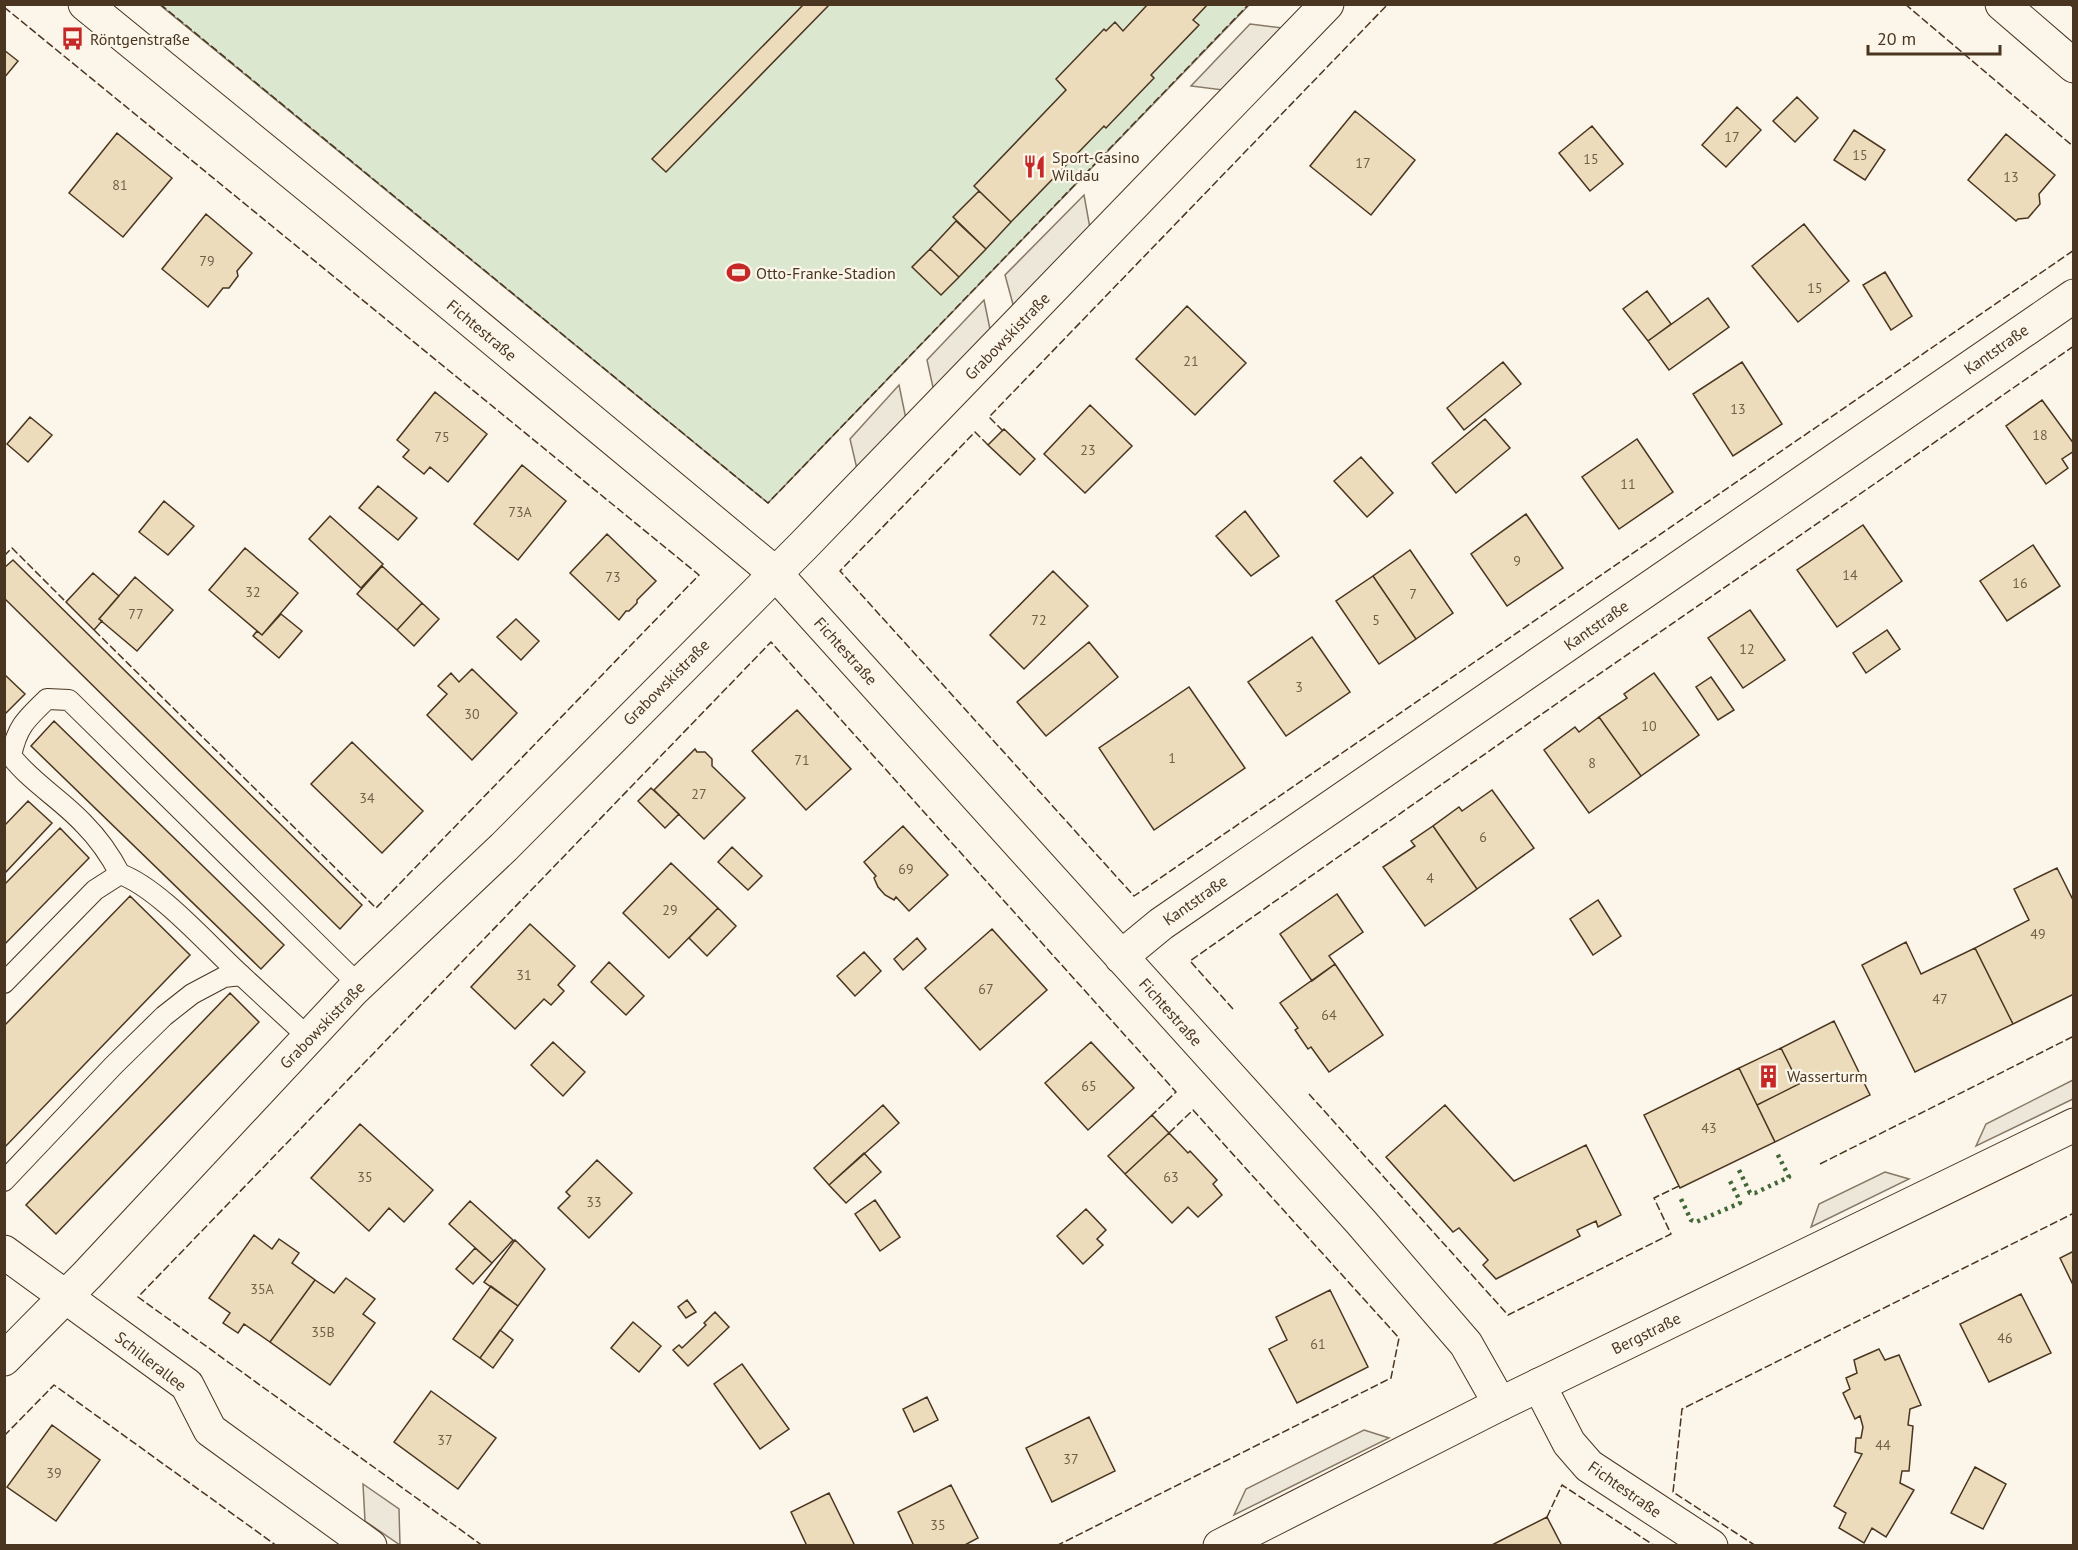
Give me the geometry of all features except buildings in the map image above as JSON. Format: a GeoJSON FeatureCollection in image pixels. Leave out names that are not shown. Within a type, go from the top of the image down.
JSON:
{"type":"FeatureCollection","features":[{"type":"Feature","properties":{"kind":"street","name":"Fichtestraße"},"geometry":{"type":"LineString","coordinates":[[85,4],[776,573],[1361,1222],[1466,1344],[1500,1404]]}},
{"type":"Feature","properties":{"kind":"street","name":"Grabowskistraße"},"geometry":{"type":"LineString","coordinates":[[4,1359],[66,1298],[308,1037],[409,936],[504,847],[776,573],[1327,4]]}},
{"type":"Feature","properties":{"kind":"street"},"geometry":{"type":"LineString","coordinates":[[2002,4],[2073,66]]}},
{"type":"Feature","properties":{"kind":"street","name":"Kantstraße"},"geometry":{"type":"LineString","coordinates":[[1121,957],[1161,924],[2073,296]]}},
{"type":"Feature","properties":{"kind":"street","name":"Bergstraße"},"geometry":{"type":"LineString","coordinates":[[1220,1545],[1500,1404],[2073,1125]]}},
{"type":"Feature","properties":{"kind":"street","name":"Schillerallee"},"geometry":{"type":"LineString","coordinates":[[4,1252],[187,1385],[210,1430],[370,1545]]}},
{"type":"Feature","properties":{"kind":"street","name":"Fichtestraße"},"geometry":{"type":"LineString","coordinates":[[1539,1385],[1569,1443],[1589,1466],[1711,1545]]}},
{"type":"Feature","properties":{"kind":"lane"},"geometry":{"type":"LineString","coordinates":[[308,1037],[170,908],[136,880],[120,874],[109,853],[83,822],[24,772],[11,756],[14,741],[25,720],[46,699],[69,700],[359,985]]}},
{"type":"Feature","properties":{"kind":"lane"},"geometry":{"type":"LineString","coordinates":[[4,983],[96,890],[120,874]]}},
{"type":"Feature","properties":{"kind":"lane"},"geometry":{"type":"LineString","coordinates":[[4,1181],[164,1016],[192,994],[224,977],[241,975]]}},
{"type":"Feature","properties":{"kind":"green space","name":"Otto-Franke-Stadion"},"geometry":{"type":"Polygon","coordinates":[[[160,5],[1249,5],[768,503],[160,5]]]}},
{"type":"Feature","properties":{"kind":"shaded area"},"geometry":{"type":"Polygon","coordinates":[[[1250,24],[1283,28],[1223,90],[1191,86],[1250,24]]]}},
{"type":"Feature","properties":{"kind":"shaded area"},"geometry":{"type":"Polygon","coordinates":[[[1084,195],[1090,228],[1014,308],[1005,275],[1084,195]]]}},
{"type":"Feature","properties":{"kind":"shaded area"},"geometry":{"type":"Polygon","coordinates":[[[984,300],[991,334],[934,392],[927,360],[984,300]]]}},
{"type":"Feature","properties":{"kind":"shaded area"},"geometry":{"type":"Polygon","coordinates":[[[899,385],[906,419],[857,469],[850,439],[899,385]]]}},
{"type":"Feature","properties":{"kind":"shaded area"},"geometry":{"type":"Polygon","coordinates":[[[2073,1080],[2073,1099],[1976,1146],[1986,1124],[2073,1080]]]}},
{"type":"Feature","properties":{"kind":"shaded area"},"geometry":{"type":"Polygon","coordinates":[[[1885,1172],[1909,1179],[1811,1227],[1819,1204],[1885,1172]]]}},
{"type":"Feature","properties":{"kind":"shaded area"},"geometry":{"type":"Polygon","coordinates":[[[1364,1430],[1389,1438],[1234,1515],[1246,1489],[1364,1430]]]}},
{"type":"Feature","properties":{"kind":"shaded area"},"geometry":{"type":"Polygon","coordinates":[[[363,1484],[399,1509],[400,1545],[365,1521],[363,1484]]]}},
{"type":"Feature","properties":{"kind":"hedge"},"geometry":{"type":"LineString","coordinates":[[1739,1170],[1750,1193],[1755,1193],[1789,1177],[1776,1151]]}},
{"type":"Feature","properties":{"kind":"hedge"},"geometry":{"type":"LineString","coordinates":[[1681,1199],[1691,1220],[1696,1222],[1740,1203],[1730,1181]]}},
{"type":"Feature","properties":{"kind":"fence"},"geometry":{"type":"LineString","coordinates":[[160,4],[768,503],[1249,4]]}},
{"type":"Feature","properties":{"kind":"fence"},"geometry":{"type":"LineString","coordinates":[[1003,431],[989,417],[1388,4]]}},
{"type":"Feature","properties":{"kind":"fence"},"geometry":{"type":"LineString","coordinates":[[1905,4],[2074,147]]}},
{"type":"Feature","properties":{"kind":"fence"},"geometry":{"type":"LineString","coordinates":[[2069,4],[2074,8]]}},
{"type":"Feature","properties":{"kind":"fence"},"geometry":{"type":"LineString","coordinates":[[4,7],[699,575],[376,908],[94,630]]}},
{"type":"Feature","properties":{"kind":"fence"},"geometry":{"type":"LineString","coordinates":[[988,445],[975,432],[840,571],[1134,896],[2074,250]]}},
{"type":"Feature","properties":{"kind":"fence"},"geometry":{"type":"LineString","coordinates":[[1233,1009],[1190,961],[1579,688],[2074,346]]}},
{"type":"Feature","properties":{"kind":"fence"},"geometry":{"type":"LineString","coordinates":[[4,556],[12,548],[66,602]]}},
{"type":"Feature","properties":{"kind":"fence"},"geometry":{"type":"LineString","coordinates":[[483,1546],[138,1297],[771,642],[1176,1092],[1152,1115]]}},
{"type":"Feature","properties":{"kind":"fence"},"geometry":{"type":"LineString","coordinates":[[1820,1164],[2074,1036]]}},
{"type":"Feature","properties":{"kind":"fence"},"geometry":{"type":"LineString","coordinates":[[1309,1094],[1508,1315],[1671,1234],[1654,1198],[1679,1186]]}},
{"type":"Feature","properties":{"kind":"fence"},"geometry":{"type":"LineString","coordinates":[[1056,1546],[1391,1378],[1399,1338],[1193,1110],[1169,1133]]}},
{"type":"Feature","properties":{"kind":"fence"},"geometry":{"type":"LineString","coordinates":[[1756,1546],[1673,1492],[1682,1409],[2074,1213]]}},
{"type":"Feature","properties":{"kind":"fence"},"geometry":{"type":"LineString","coordinates":[[4,1436],[54,1385],[277,1546]]}},
{"type":"Feature","properties":{"kind":"fence"},"geometry":{"type":"LineString","coordinates":[[1547,1517],[1562,1485],[1655,1546]]}},
{"type":"Feature","properties":{"kind":"place","name":"Röntgenstraße"},"geometry":{"type":"Point","coordinates":[72,39]}},
{"type":"Feature","properties":{"kind":"place","name":"Sport-Casino Wildau"},"geometry":{"type":"Point","coordinates":[1034,166]}},
{"type":"Feature","properties":{"kind":"place","name":"Otto-Franke-Stadion"},"geometry":{"type":"Point","coordinates":[738,273]}},
{"type":"Feature","properties":{"kind":"place","name":"Wasserturm"},"geometry":{"type":"Point","coordinates":[1769,1076]}}]}
